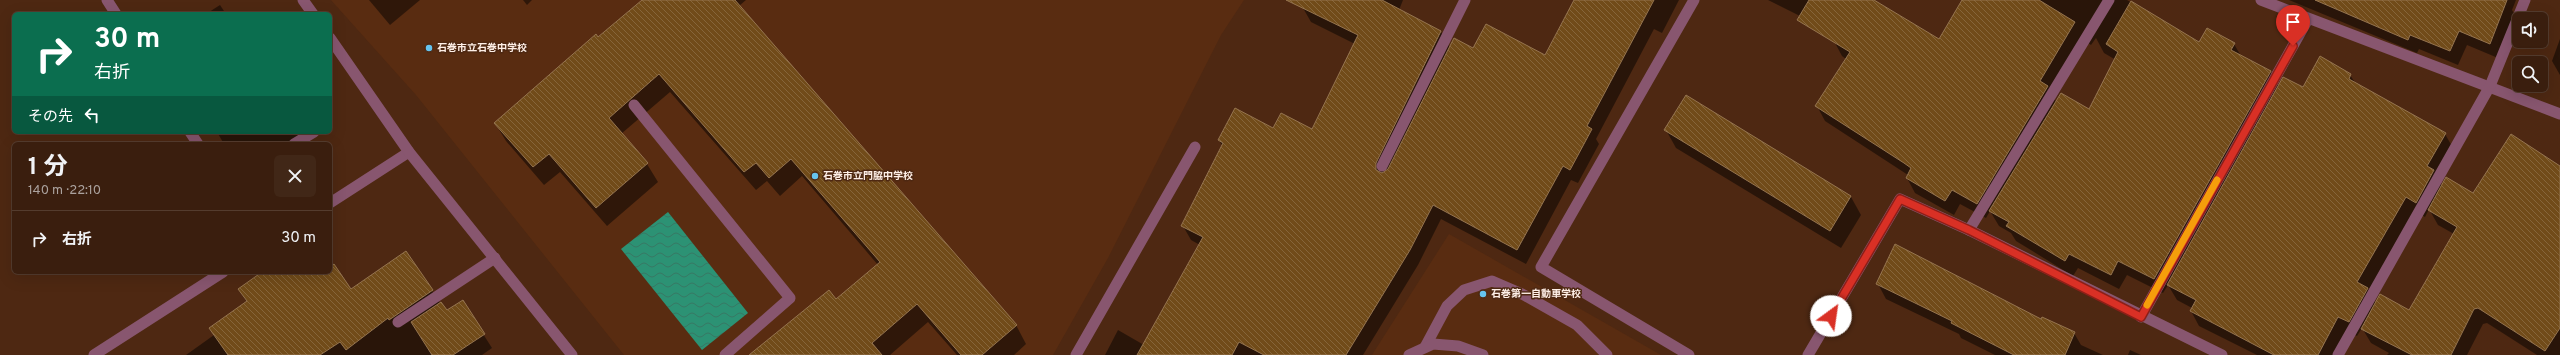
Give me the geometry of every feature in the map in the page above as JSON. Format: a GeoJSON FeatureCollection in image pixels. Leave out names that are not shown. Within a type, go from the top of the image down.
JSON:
{"type":"FeatureCollection","features":[{"type":"Feature","properties":{"kind":"street"},"geometry":{"type":"LineString","coordinates":[[107,0],[115,12]]}},
{"type":"Feature","properties":{"kind":"street"},"geometry":{"type":"LineString","coordinates":[[303,0],[312,12]]}},
{"type":"Feature","properties":{"kind":"street"},"geometry":{"type":"LineString","coordinates":[[1382,166],[1465,0]]}},
{"type":"Feature","properties":{"kind":"street"},"geometry":{"type":"LineString","coordinates":[[1689,355],[1541,267],[1694,0]]}},
{"type":"Feature","properties":{"kind":"street"},"geometry":{"type":"LineString","coordinates":[[1969,230],[2109,0]]}},
{"type":"Feature","properties":{"kind":"street"},"geometry":{"type":"LineString","coordinates":[[2261,0],[2490,86],[2560,114]]}},
{"type":"Feature","properties":{"kind":"street"},"geometry":{"type":"LineString","coordinates":[[2338,355],[2490,86],[2525,0]]}},
{"type":"Feature","properties":{"kind":"street"},"geometry":{"type":"LineString","coordinates":[[2141,317],[2308,18]]}},
{"type":"Feature","properties":{"kind":"street"},"geometry":{"type":"LineString","coordinates":[[332,41],[409,152],[572,355]]}},
{"type":"Feature","properties":{"kind":"street"},"geometry":{"type":"LineString","coordinates":[[634,105],[790,298],[725,355]]}},
{"type":"Feature","properties":{"kind":"street"},"geometry":{"type":"LineString","coordinates":[[297,142],[311,134]]}},
{"type":"Feature","properties":{"kind":"street"},"geometry":{"type":"LineString","coordinates":[[1076,355],[1195,147]]}},
{"type":"Feature","properties":{"kind":"street"},"geometry":{"type":"LineString","coordinates":[[332,202],[409,152]]}},
{"type":"Feature","properties":{"kind":"street"},"geometry":{"type":"LineString","coordinates":[[1808,355],[1900,199],[1969,230],[2141,317],[2222,355]]}},
{"type":"Feature","properties":{"kind":"street"},"geometry":{"type":"LineString","coordinates":[[398,322],[495,258]]}},
{"type":"Feature","properties":{"kind":"street"},"geometry":{"type":"LineString","coordinates":[[94,355],[220,274]]}},
{"type":"Feature","properties":{"kind":"street"},"geometry":{"type":"LineString","coordinates":[[1425,347],[1447,306],[1464,290],[1492,281],[1524,295],[1577,325],[1607,355]]}},
{"type":"Feature","properties":{"kind":"street"},"geometry":{"type":"LineString","coordinates":[[1409,355],[1433,344],[1458,346],[1483,355]]}},
{"type":"Feature","properties":{"kind":"shaded area","name":"石巻市立門脇中学校"},"geometry":{"type":"Polygon","coordinates":[[[331,0],[1244,0],[1221,35],[1108,258],[1053,355],[624,355],[416,95],[331,0]]]}},
{"type":"Feature","properties":{"kind":"shaded area","name":"石巻第一自動車学校"},"geometry":{"type":"Polygon","coordinates":[[[1449,234],[1661,355],[1372,355],[1449,234]]]}},
{"type":"Feature","properties":{"kind":"water"},"geometry":{"type":"Polygon","coordinates":[[[668,212],[748,313],[702,350],[621,249],[668,212]]]}},
{"type":"Feature","properties":{"kind":"building"},"geometry":{"type":"Polygon","coordinates":[[[642,0],[735,0],[1017,325],[982,355],[961,355],[917,304],[872,343],[882,355],[749,355],[829,290],[836,299],[880,262],[791,159],[769,178],[756,163],[744,172],[659,74],[609,118],[648,163],[596,208],[549,154],[533,167],[494,123],[596,34],[598,37],[642,0]]]}},
{"type":"Feature","properties":{"kind":"building"},"geometry":{"type":"Polygon","coordinates":[[[1286,0],[1382,0],[1441,31],[1376,163],[1376,170],[1382,173],[1388,169],[1454,38],[1473,48],[1486,24],[1545,55],[1574,0],[1654,0],[1587,126],[1592,129],[1570,170],[1563,166],[1517,250],[1433,205],[1410,250],[1346,355],[1264,355],[1239,342],[1232,355],[1137,355],[1203,237],[1181,226],[1223,143],[1218,140],[1235,108],[1273,128],[1281,113],[1312,129],[1358,35],[1286,0]]]}},
{"type":"Feature","properties":{"kind":"building"},"geometry":{"type":"Polygon","coordinates":[[[1809,0],[1874,0],[1939,39],[1962,0],[2039,0],[2075,22],[2040,81],[2048,86],[1977,204],[1952,190],[1945,201],[1906,178],[1911,168],[1815,106],[1850,52],[1797,20],[1809,0]]]}},
{"type":"Feature","properties":{"kind":"building"},"geometry":{"type":"Polygon","coordinates":[[[2315,0],[2507,0],[2490,44],[2459,31],[2450,51],[2410,35],[2408,40],[2315,0]]]}},
{"type":"Feature","properties":{"kind":"building"},"geometry":{"type":"Polygon","coordinates":[[[2131,1],[2199,42],[2207,28],[2235,43],[2231,50],[2271,71],[2154,279],[2118,261],[2111,275],[2069,254],[2065,261],[2006,226],[2009,222],[1989,211],[2061,93],[2089,109],[2118,52],[2106,44],[2131,1]]]}},
{"type":"Feature","properties":{"kind":"building"},"geometry":{"type":"Polygon","coordinates":[[[2320,56],[2351,74],[2349,79],[2446,133],[2427,166],[2434,170],[2416,203],[2406,197],[2357,282],[2368,288],[2349,322],[2338,317],[2318,355],[2274,355],[2190,311],[2196,300],[2167,285],[2283,77],[2303,87],[2320,56]]]}},
{"type":"Feature","properties":{"kind":"building"},"geometry":{"type":"Polygon","coordinates":[[[1686,95],[1851,196],[1830,231],[1664,130],[1686,95]]]}},
{"type":"Feature","properties":{"kind":"building"},"geometry":{"type":"Polygon","coordinates":[[[2511,134],[2560,166],[2560,328],[2545,351],[2478,308],[2474,309],[2451,355],[2412,355],[2361,329],[2380,294],[2409,310],[2457,227],[2428,210],[2446,177],[2473,193],[2511,134]]]}},
{"type":"Feature","properties":{"kind":"building"},"geometry":{"type":"Polygon","coordinates":[[[1895,244],[2041,319],[2042,317],[2075,332],[2065,355],[2014,355],[1951,323],[1952,321],[1876,284],[1895,244]]]}},
{"type":"Feature","properties":{"kind":"building"},"geometry":{"type":"Polygon","coordinates":[[[406,251],[433,290],[389,320],[388,318],[346,350],[340,342],[320,355],[228,355],[209,328],[247,301],[238,289],[259,274],[332,274],[332,266],[334,264],[351,289],[406,251]]]}},
{"type":"Feature","properties":{"kind":"building"},"geometry":{"type":"Polygon","coordinates":[[[463,300],[485,334],[453,355],[432,355],[411,322],[441,302],[447,310],[463,300]]]}},
{"type":"Feature","properties":{"kind":"slow traffic"},"geometry":{"type":"LineString","coordinates":[[2147,305],[2217,180]]}},
{"type":"Feature","properties":{"kind":"place","name":"石巻市立石巻中学校"},"geometry":{"type":"Point","coordinates":[429,48]}},
{"type":"Feature","properties":{"kind":"place","name":"石巻市立門脇中学校"},"geometry":{"type":"Point","coordinates":[815,176]}},
{"type":"Feature","properties":{"kind":"place","name":"石巻第一自動車学校"},"geometry":{"type":"Point","coordinates":[1483,294]}},
{"type":"Feature","properties":{"kind":"route"},"geometry":{"type":"LineString","coordinates":[[1831,316],[1900,199],[1969,230],[2141,317],[2293,46]]}}]}
